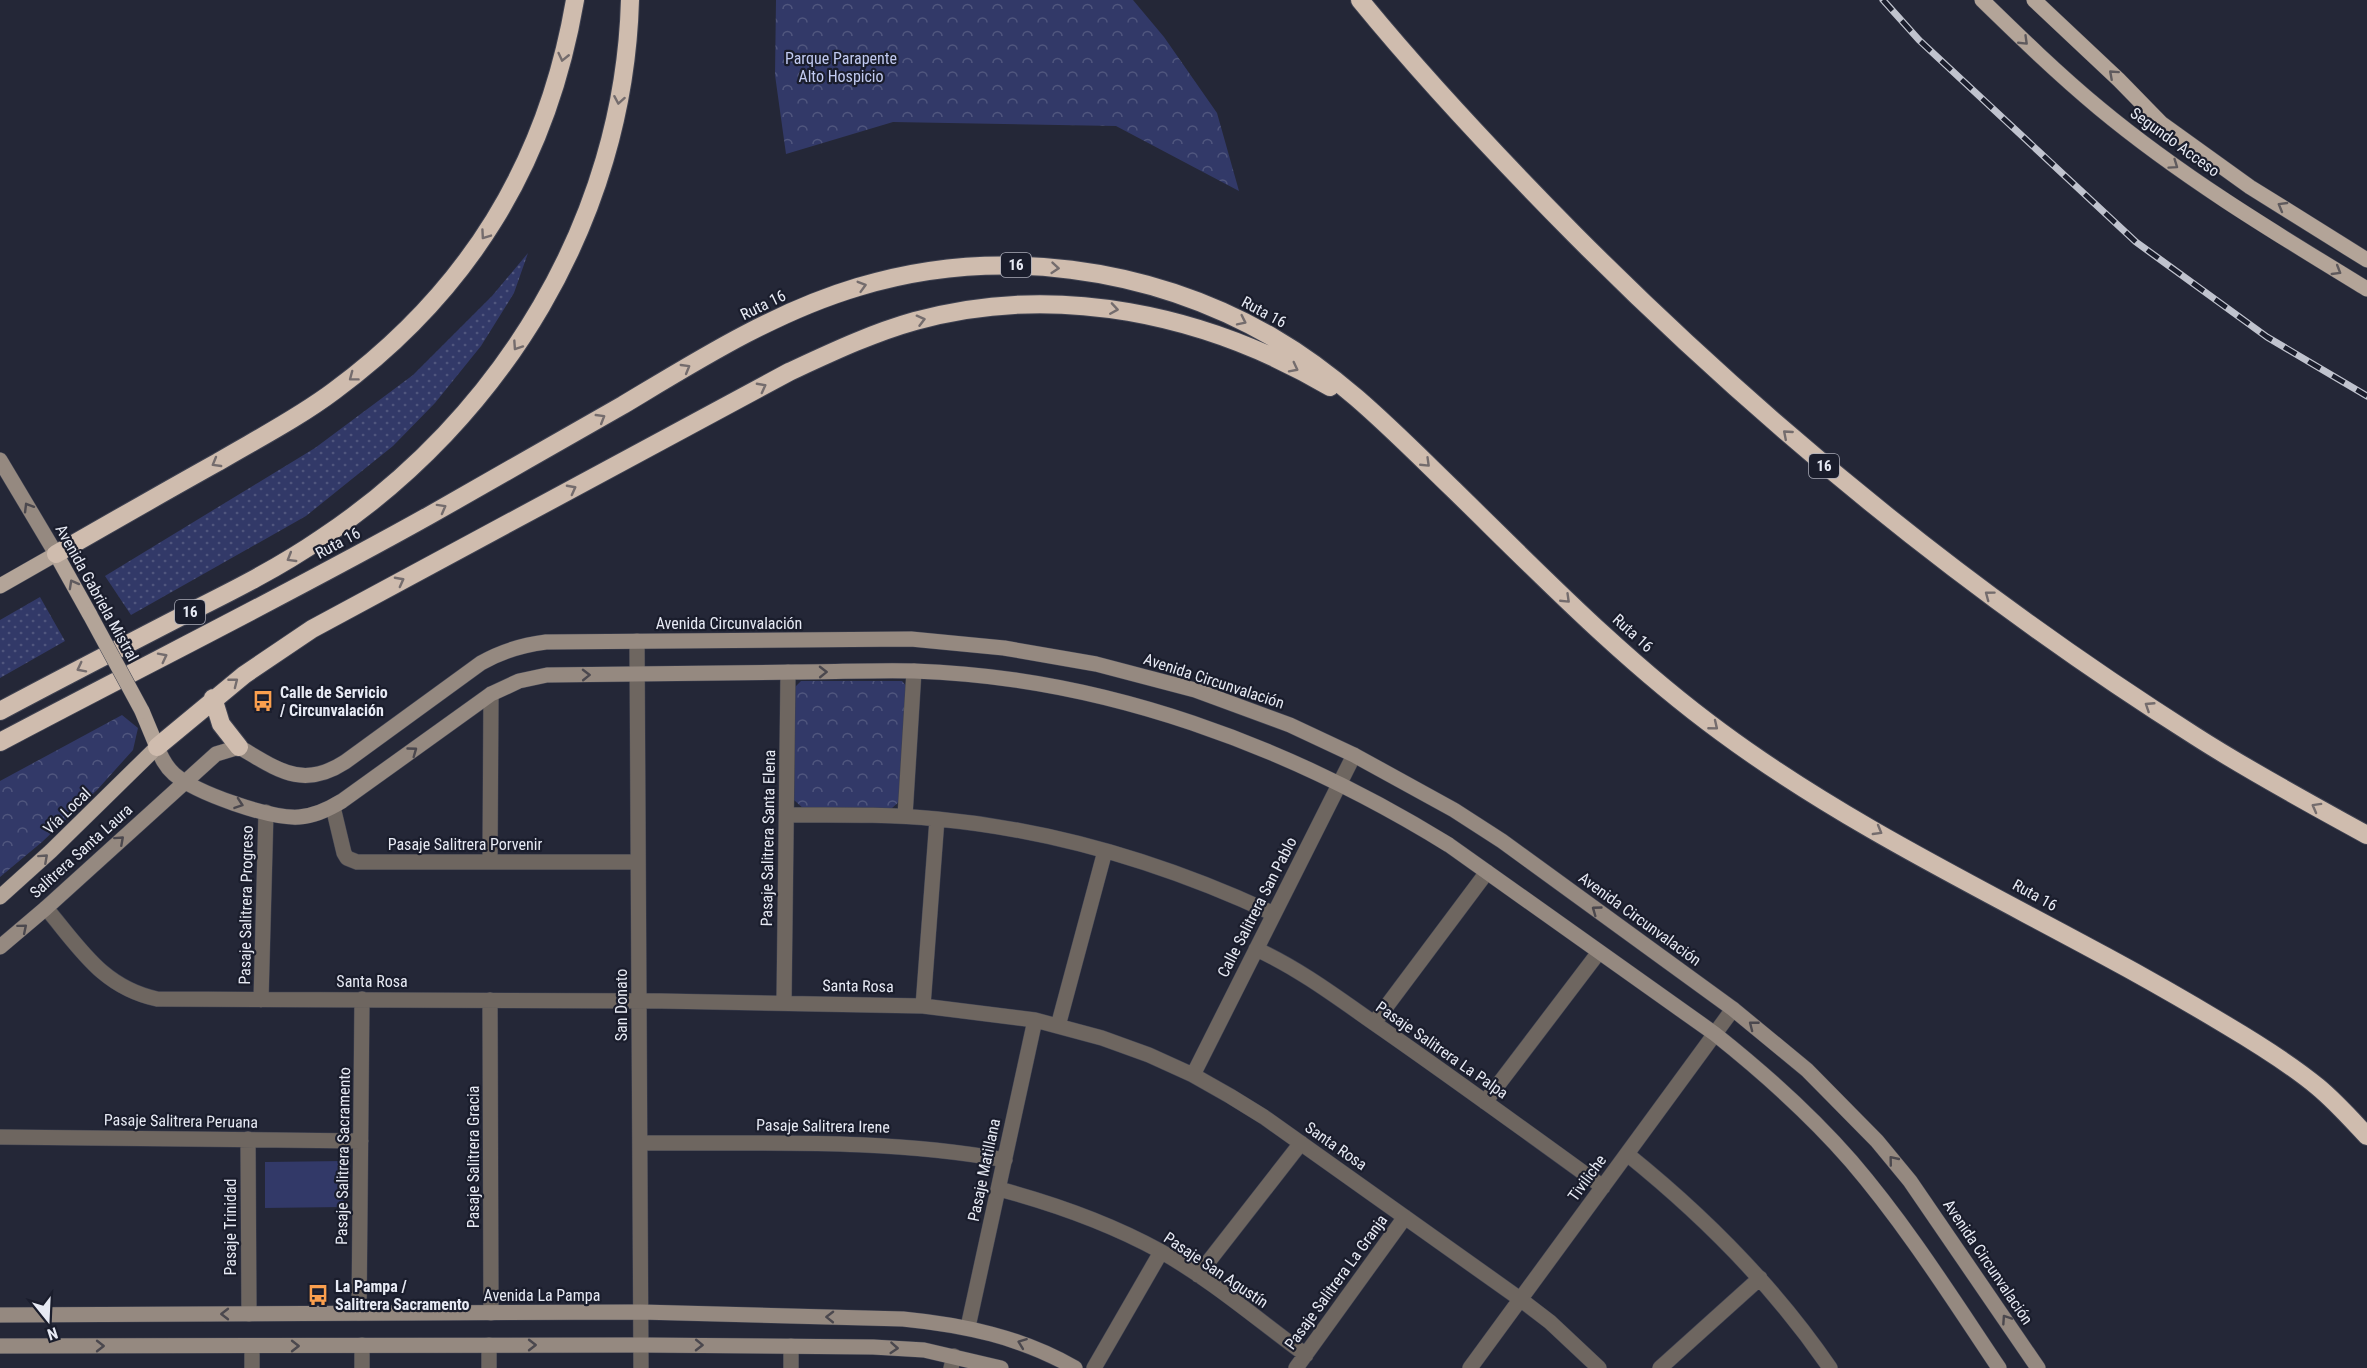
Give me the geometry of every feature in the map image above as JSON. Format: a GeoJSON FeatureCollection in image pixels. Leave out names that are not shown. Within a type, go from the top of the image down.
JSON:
{"type":"FeatureCollection","features":[{"type":"Feature","properties":{"kind":"highway"},"geometry":{"type":"LineString","coordinates":[[56,554],[301,414],[364,368],[420,316],[470,257],[493,224],[526,162],[555,87],[575,0]]}},
{"type":"Feature","properties":{"kind":"highway","name":"Ruta 16"},"geometry":{"type":"LineString","coordinates":[[0,711],[202,606],[320,540],[402,479],[459,421],[503,367],[526,332],[563,269],[584,222],[599,178],[616,112],[627,48],[630,0]]}},
{"type":"Feature","properties":{"kind":"highway","name":"16"},"geometry":{"type":"LineString","coordinates":[[1360,0],[1455,110],[1586,246],[1711,366],[1815,458],[1916,539],[2090,667],[2198,738],[2367,835]]}},
{"type":"Feature","properties":{"kind":"highway","name":"Ruta 16"},"geometry":{"type":"LineString","coordinates":[[0,742],[417,522],[758,328],[829,297],[896,277],[964,267],[1033,266],[1101,274],[1165,290],[1209,306],[1274,338],[1331,376],[1384,422],[1583,615],[1723,734],[1881,833],[2170,991],[2261,1046],[2316,1085],[2367,1136]]}},
{"type":"Feature","properties":{"kind":"highway"},"geometry":{"type":"LineString","coordinates":[[157,747],[213,698],[275,652],[312,629],[789,372],[874,335],[945,314],[1011,305],[1076,305],[1140,314],[1174,322],[1242,345],[1279,361],[1333,389],[1384,422]]}},
{"type":"Feature","properties":{"kind":"highway"},"geometry":{"type":"LineString","coordinates":[[213,698],[221,724],[239,747]]}},
{"type":"Feature","properties":{"kind":"main road","name":"Segundo Acceso"},"geometry":{"type":"LineString","coordinates":[[1982,0],[2062,76],[2134,136],[2245,213],[2367,289]]}},
{"type":"Feature","properties":{"kind":"main road","name":"Segundo Acceso"},"geometry":{"type":"LineString","coordinates":[[2034,0],[2161,123],[2250,187],[2367,260]]}},
{"type":"Feature","properties":{"kind":"main road"},"geometry":{"type":"LineString","coordinates":[[0,586],[56,554]]}},
{"type":"Feature","properties":{"kind":"main road","name":"Avenida Gabriela Mistral"},"geometry":{"type":"LineString","coordinates":[[56,554],[142,711],[157,747]]}},
{"type":"Feature","properties":{"kind":"main road","name":"Vía Local"},"geometry":{"type":"LineString","coordinates":[[0,897],[51,851],[157,747]]}},
{"type":"Feature","properties":{"kind":"street","name":"Avenida Gabriela Mistral"},"geometry":{"type":"LineString","coordinates":[[0,460],[56,554]]}},
{"type":"Feature","properties":{"kind":"street","name":"Avenida Circunvalación"},"geometry":{"type":"LineString","coordinates":[[239,747],[285,773],[310,776],[323,774],[345,762],[496,655],[529,644],[546,642],[911,639],[1039,653],[1096,664],[1195,690],[1290,725],[1354,755],[1434,799],[1502,842],[1733,1009],[1807,1070],[1877,1141],[1941,1224],[2038,1368]]}},
{"type":"Feature","properties":{"kind":"street","name":"San Donato"},"geometry":{"type":"LineString","coordinates":[[637,641],[641,1368]]}},
{"type":"Feature","properties":{"kind":"street"},"geometry":{"type":"LineString","coordinates":[[905,816],[914,671]]}},
{"type":"Feature","properties":{"kind":"street"},"geometry":{"type":"LineString","coordinates":[[157,747],[168,768],[185,781],[230,801],[277,815],[300,817],[333,807],[491,694],[519,681],[540,676],[914,671],[1017,682],[1067,691],[1140,708],[1208,729],[1253,745],[1340,783],[1413,823],[1487,872],[1715,1034],[1783,1091],[1850,1160],[1914,1243],[1999,1368]]}},
{"type":"Feature","properties":{"kind":"street","name":"Pasaje Salitrera Santa Elena"},"geometry":{"type":"LineString","coordinates":[[784,1003],[788,672]]}},
{"type":"Feature","properties":{"kind":"street"},"geometry":{"type":"LineString","coordinates":[[490,862],[491,694]]}},
{"type":"Feature","properties":{"kind":"street"},"geometry":{"type":"LineString","coordinates":[[185,781],[216,754],[239,747]]}},
{"type":"Feature","properties":{"kind":"street","name":"Calle Salitrera San Pablo"},"geometry":{"type":"LineString","coordinates":[[1193,1075],[1354,755]]}},
{"type":"Feature","properties":{"kind":"street","name":"Salitrera Santa Laura"},"geometry":{"type":"LineString","coordinates":[[0,947],[185,781]]}},
{"type":"Feature","properties":{"kind":"street","name":"Pasaje Salitrera Porvenir"},"geometry":{"type":"LineString","coordinates":[[333,807],[342,848],[347,858],[352,861],[638,861]]}},
{"type":"Feature","properties":{"kind":"street","name":"Pasaje Salitrera Progreso"},"geometry":{"type":"LineString","coordinates":[[261,999],[266,812]]}},
{"type":"Feature","properties":{"kind":"street"},"geometry":{"type":"LineString","coordinates":[[787,815],[905,816],[1024,831],[1105,851],[1194,879],[1274,915]]}},
{"type":"Feature","properties":{"kind":"street"},"geometry":{"type":"LineString","coordinates":[[923,1006],[937,819]]}},
{"type":"Feature","properties":{"kind":"street"},"geometry":{"type":"LineString","coordinates":[[1059,1026],[1105,851]]}},
{"type":"Feature","properties":{"kind":"street"},"geometry":{"type":"LineString","coordinates":[[1374,1023],[1487,872]]}},
{"type":"Feature","properties":{"kind":"street","name":"Santa Rosa"},"geometry":{"type":"LineString","coordinates":[[46,908],[104,974],[125,989],[157,999],[639,1001],[923,1006],[1035,1020],[1059,1026],[1149,1055],[1193,1075],[1264,1117],[1520,1299],[1550,1322],[1599,1368]]}},
{"type":"Feature","properties":{"kind":"street","name":"Pasaje Salitrera La Palpa"},"geometry":{"type":"LineString","coordinates":[[1256,949],[1300,972],[1603,1187]]}},
{"type":"Feature","properties":{"kind":"street"},"geometry":{"type":"LineString","coordinates":[[1485,1102],[1599,952]]}},
{"type":"Feature","properties":{"kind":"street","name":"Pasaje Salitrera Sacramento"},"geometry":{"type":"LineString","coordinates":[[359,1314],[362,999]]}},
{"type":"Feature","properties":{"kind":"street","name":"Pasaje Salitrera Gracia"},"geometry":{"type":"LineString","coordinates":[[490,1000],[491,1313]]}},
{"type":"Feature","properties":{"kind":"street","name":"Tiviliche"},"geometry":{"type":"LineString","coordinates":[[1470,1368],[1733,1009]]}},
{"type":"Feature","properties":{"kind":"street","name":"Pasaje Matillana"},"geometry":{"type":"LineString","coordinates":[[968,1327],[1035,1020]]}},
{"type":"Feature","properties":{"kind":"street","name":"Pasaje Salitrera Peruana"},"geometry":{"type":"LineString","coordinates":[[0,1137],[361,1141]]}},
{"type":"Feature","properties":{"kind":"street","name":"Pasaje Trinidad"},"geometry":{"type":"LineString","coordinates":[[248,1140],[249,1314]]}},
{"type":"Feature","properties":{"kind":"street","name":"Pasaje Salitrera Irene"},"geometry":{"type":"LineString","coordinates":[[640,1143],[878,1144],[945,1150],[1005,1160]]}},
{"type":"Feature","properties":{"kind":"street"},"geometry":{"type":"LineString","coordinates":[[1198,1275],[1301,1143]]}},
{"type":"Feature","properties":{"kind":"street"},"geometry":{"type":"LineString","coordinates":[[1627,1154],[1697,1214],[1760,1278],[1830,1368]]}},
{"type":"Feature","properties":{"kind":"street","name":"Pasaje San Agustín"},"geometry":{"type":"LineString","coordinates":[[999,1189],[1088,1217],[1161,1252],[1198,1275],[1306,1355]]}},
{"type":"Feature","properties":{"kind":"street","name":"Pasaje Salitrera La Granja"},"geometry":{"type":"LineString","coordinates":[[1296,1368],[1405,1217]]}},
{"type":"Feature","properties":{"kind":"street"},"geometry":{"type":"LineString","coordinates":[[1094,1368],[1161,1252]]}},
{"type":"Feature","properties":{"kind":"street"},"geometry":{"type":"LineString","coordinates":[[1660,1368],[1760,1278]]}},
{"type":"Feature","properties":{"kind":"street","name":"Avenida La Pampa"},"geometry":{"type":"LineString","coordinates":[[0,1315],[640,1312],[903,1319],[968,1327],[1033,1347],[1075,1368]]}},
{"type":"Feature","properties":{"kind":"street"},"geometry":{"type":"LineString","coordinates":[[0,1346],[641,1344],[899,1348],[952,1362],[1001,1368]]}},
{"type":"Feature","properties":{"kind":"street"},"geometry":{"type":"LineString","coordinates":[[362,1345],[362,1368]]}},
{"type":"Feature","properties":{"kind":"street"},"geometry":{"type":"LineString","coordinates":[[489,1345],[489,1368]]}},
{"type":"Feature","properties":{"kind":"street"},"geometry":{"type":"LineString","coordinates":[[252,1346],[252,1368]]}},
{"type":"Feature","properties":{"kind":"street"},"geometry":{"type":"LineString","coordinates":[[790,1368],[791,1346]]}},
{"type":"Feature","properties":{"kind":"green space","name":"Parque Parapente Alto Hospicio"},"geometry":{"type":"Polygon","coordinates":[[[776,0],[1133,0],[1164,37],[1217,113],[1239,191],[1116,126],[893,122],[786,154],[775,75],[776,0]]]}},
{"type":"Feature","properties":{"kind":"green space"},"geometry":{"type":"Polygon","coordinates":[[[528,253],[514,293],[481,346],[435,403],[393,446],[306,516],[131,615],[105,576],[315,448],[413,375],[492,296],[528,253]]]}},
{"type":"Feature","properties":{"kind":"green space"},"geometry":{"type":"Polygon","coordinates":[[[40,597],[65,641],[0,678],[0,620],[40,597]]]}},
{"type":"Feature","properties":{"kind":"green space"},"geometry":{"type":"Polygon","coordinates":[[[801,681],[902,681],[908,688],[900,801],[892,808],[805,810],[794,800],[795,687],[801,681]]]}},
{"type":"Feature","properties":{"kind":"green space"},"geometry":{"type":"Polygon","coordinates":[[[122,715],[138,728],[133,750],[97,790],[42,842],[0,877],[0,781],[122,715]]]}},
{"type":"Feature","properties":{"kind":"green space"},"geometry":{"type":"Polygon","coordinates":[[[343,1161],[344,1207],[265,1208],[265,1162],[343,1161]]]}},
{"type":"Feature","properties":{"kind":"railway"},"geometry":{"type":"LineString","coordinates":[[1883,0],[1919,40],[2136,242],[2267,337],[2367,396]]}},
{"type":"Feature","properties":{"kind":"place","name":"Calle de Servicio / Circunvalación"},"geometry":{"type":"Point","coordinates":[263,701]}},
{"type":"Feature","properties":{"kind":"place","name":"La Pampa / Salitrera Sacramento"},"geometry":{"type":"Point","coordinates":[318,1295]}}]}
